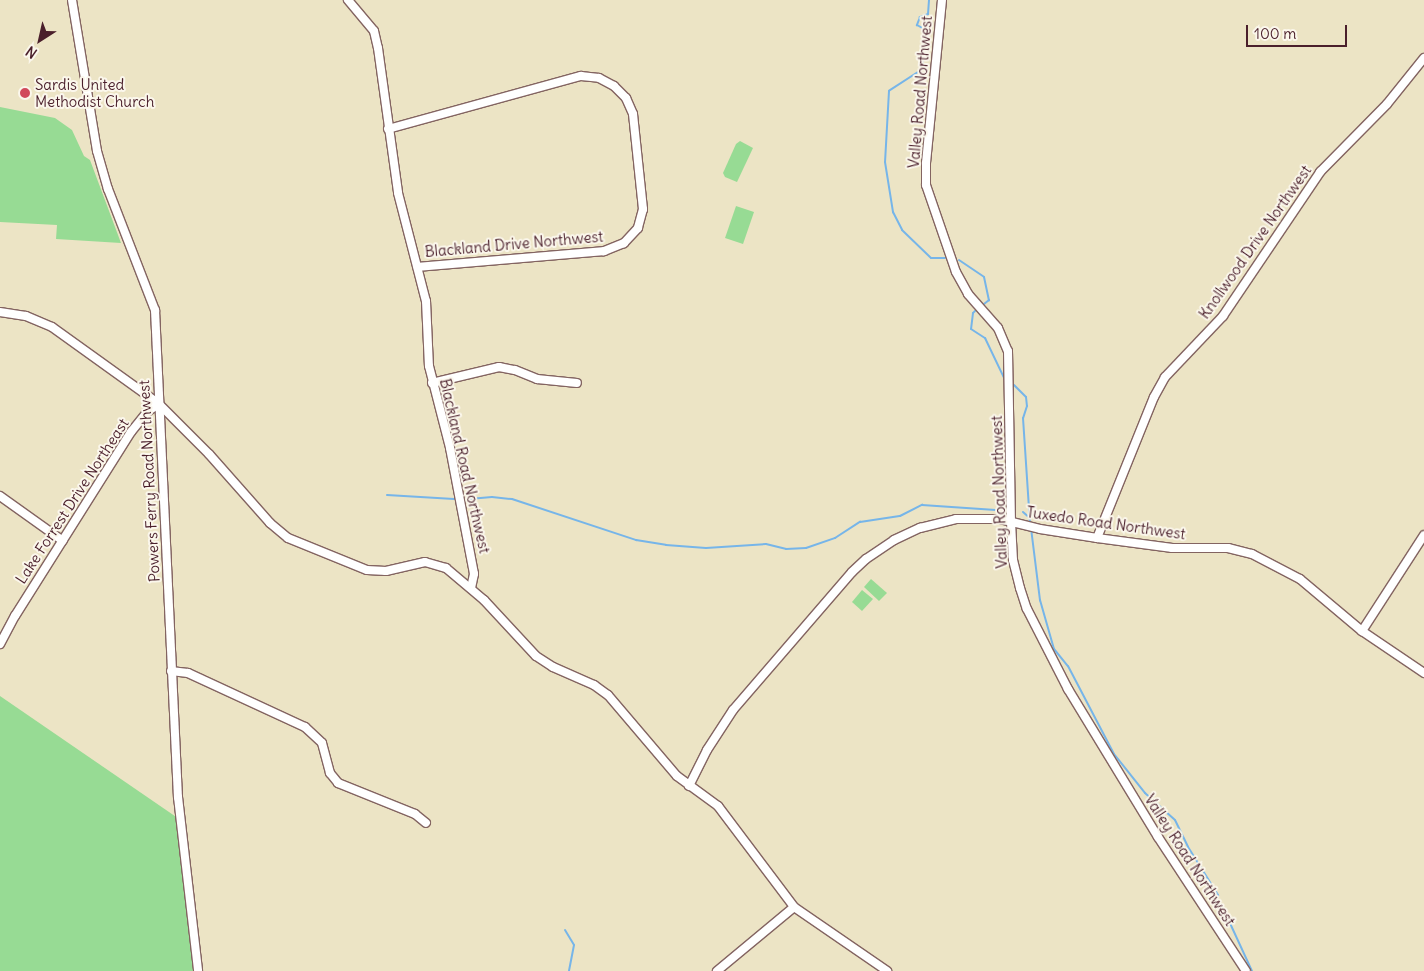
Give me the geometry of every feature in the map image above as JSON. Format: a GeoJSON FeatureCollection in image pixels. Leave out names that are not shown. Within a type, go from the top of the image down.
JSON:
{"type":"FeatureCollection","features":[{"type":"Feature","properties":{"kind":"street","name":"Powers Ferry Road Northwest"},"geometry":{"type":"LineString","coordinates":[[72,0],[97,151],[108,189],[155,310],[178,797],[198,971]]}},
{"type":"Feature","properties":{"kind":"street","name":"Blackland Road Northwest"},"geometry":{"type":"LineString","coordinates":[[348,0],[374,31],[378,48],[398,193],[426,301],[427,352],[432,383],[450,448],[474,574],[471,588]]}},
{"type":"Feature","properties":{"kind":"street","name":"Valley Road Northwest"},"geometry":{"type":"LineString","coordinates":[[942,0],[926,163],[926,185],[956,272],[968,294],[998,328],[1008,351],[1011,522],[1013,560],[1020,588],[1046,649],[1068,689],[1153,829],[1246,971]]}},
{"type":"Feature","properties":{"kind":"street","name":"Knollwood Drive Northwest"},"geometry":{"type":"LineString","coordinates":[[1097,538],[1154,397],[1165,376],[1223,316],[1320,172],[1388,104],[1424,58]]}},
{"type":"Feature","properties":{"kind":"street","name":"Blackland Drive Northwest"},"geometry":{"type":"LineString","coordinates":[[388,129],[581,76],[599,78],[614,86],[626,98],[633,114],[643,209],[638,228],[624,243],[604,251],[418,267]]}},
{"type":"Feature","properties":{"kind":"street"},"geometry":{"type":"LineString","coordinates":[[0,312],[26,316],[52,327],[159,404],[209,454],[270,523],[288,538],[339,561],[367,570],[386,571],[418,562],[434,563],[446,568],[471,588],[536,656],[553,667],[594,685],[608,695],[676,776],[708,797],[718,806],[794,907],[887,971]]}},
{"type":"Feature","properties":{"kind":"street"},"geometry":{"type":"LineString","coordinates":[[432,383],[499,367],[515,370],[537,379],[577,383]]}},
{"type":"Feature","properties":{"kind":"street","name":"Lake Forrest Drive Northeast"},"geometry":{"type":"LineString","coordinates":[[0,644],[15,616],[131,432],[147,412],[159,404]]}},
{"type":"Feature","properties":{"kind":"street"},"geometry":{"type":"LineString","coordinates":[[0,496],[63,541]]}},
{"type":"Feature","properties":{"kind":"street","name":"Tuxedo Road Northwest"},"geometry":{"type":"LineString","coordinates":[[689,786],[707,750],[732,710],[866,559],[894,540],[939,522],[973,518],[1011,522],[1040,530],[1172,548],[1228,548],[1252,554],[1300,578],[1362,631],[1424,673]]}},
{"type":"Feature","properties":{"kind":"street"},"geometry":{"type":"LineString","coordinates":[[1362,631],[1424,535]]}},
{"type":"Feature","properties":{"kind":"street"},"geometry":{"type":"LineString","coordinates":[[171,670],[188,673],[305,727],[322,743],[330,772],[338,783],[415,814],[426,823]]}},
{"type":"Feature","properties":{"kind":"street"},"geometry":{"type":"LineString","coordinates":[[718,971],[794,907]]}},
{"type":"Feature","properties":{"kind":"green space"},"geometry":{"type":"Polygon","coordinates":[[[0,107],[55,118],[72,130],[84,156],[90,160],[121,243],[56,239],[57,225],[0,222],[0,107]]]}},
{"type":"Feature","properties":{"kind":"green space"},"geometry":{"type":"Polygon","coordinates":[[[740,141],[753,148],[737,182],[725,177],[723,173],[736,144],[740,141]]]}},
{"type":"Feature","properties":{"kind":"green space"},"geometry":{"type":"Polygon","coordinates":[[[736,206],[754,212],[743,244],[725,238],[736,206]]]}},
{"type":"Feature","properties":{"kind":"green space"},"geometry":{"type":"Polygon","coordinates":[[[871,579],[887,593],[879,601],[864,587],[871,579]]]}},
{"type":"Feature","properties":{"kind":"green space"},"geometry":{"type":"Polygon","coordinates":[[[862,590],[873,599],[862,611],[852,602],[862,590]]]}},
{"type":"Feature","properties":{"kind":"green space"},"geometry":{"type":"Polygon","coordinates":[[[0,696],[185,823],[198,971],[0,971],[0,696]]]}},
{"type":"Feature","properties":{"kind":"waterway"},"geometry":{"type":"LineString","coordinates":[[929,0],[928,14],[920,17],[917,25],[928,31],[921,70],[889,91],[885,162],[893,212],[902,230],[931,258],[945,258]]}},
{"type":"Feature","properties":{"kind":"waterway"},"geometry":{"type":"LineString","coordinates":[[959,260],[984,277],[989,300],[984,304]]}},
{"type":"Feature","properties":{"kind":"waterway"},"geometry":{"type":"LineString","coordinates":[[975,311],[973,313],[971,329],[985,338],[1005,380]]}},
{"type":"Feature","properties":{"kind":"waterway"},"geometry":{"type":"LineString","coordinates":[[1014,385],[1026,397],[1027,406],[1023,418],[1030,524]]}},
{"type":"Feature","properties":{"kind":"waterway"},"geometry":{"type":"LineString","coordinates":[[387,495],[454,499]]}},
{"type":"Feature","properties":{"kind":"waterway"},"geometry":{"type":"LineString","coordinates":[[469,499],[492,497],[512,499],[636,540],[666,545],[706,548],[766,544],[786,549],[806,548],[835,538],[860,522],[900,516],[922,505],[996,510]]}},
{"type":"Feature","properties":{"kind":"waterway"},"geometry":{"type":"LineString","coordinates":[[1023,512],[1030,518]]}},
{"type":"Feature","properties":{"kind":"waterway"},"geometry":{"type":"LineString","coordinates":[[1031,528],[1040,600],[1054,649],[1068,666],[1114,754],[1145,793],[1175,820],[1188,847],[1218,895]]}},
{"type":"Feature","properties":{"kind":"waterway"},"geometry":{"type":"LineString","coordinates":[[1223,908],[1252,971]]}},
{"type":"Feature","properties":{"kind":"waterway"},"geometry":{"type":"LineString","coordinates":[[565,930],[574,945],[569,971]]}},
{"type":"Feature","properties":{"kind":"place","name":"Sardis United Methodist Church"},"geometry":{"type":"Point","coordinates":[25,93]}}]}
